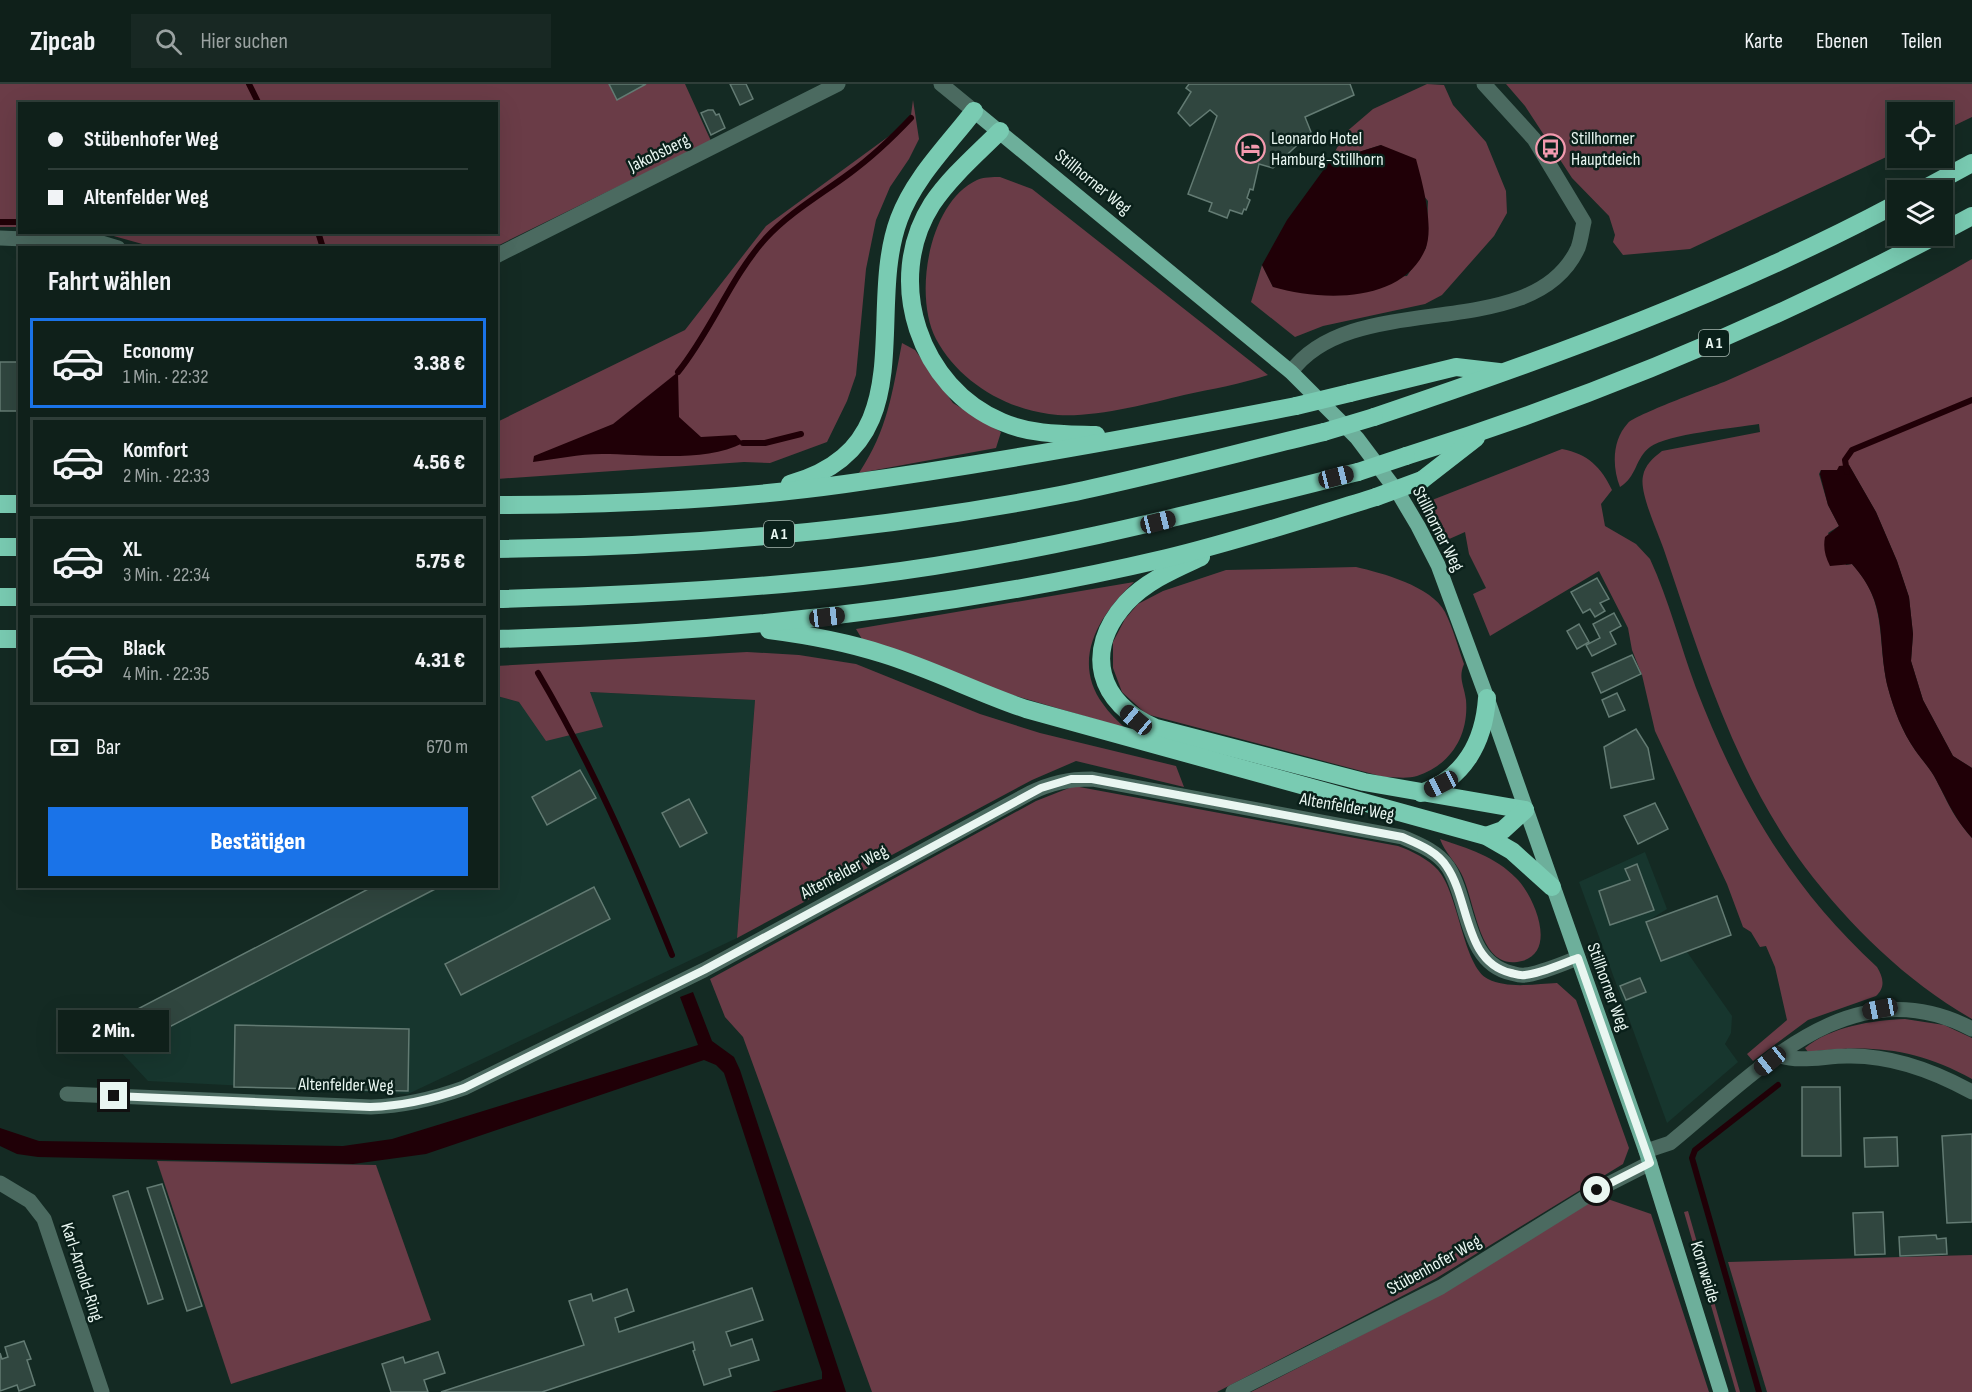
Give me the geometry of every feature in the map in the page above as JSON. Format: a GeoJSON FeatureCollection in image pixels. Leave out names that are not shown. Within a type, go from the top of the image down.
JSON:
{"type":"FeatureCollection","features":[{"type":"Feature","properties":{"kind":"highway"},"geometry":{"type":"LineString","coordinates":[[755,494],[798,482],[817,473],[854,446],[868,426],[878,403],[884,376],[889,265],[898,220],[919,182],[974,111]]}},
{"type":"Feature","properties":{"kind":"highway"},"geometry":{"type":"LineString","coordinates":[[1000,131],[948,184],[932,204],[915,244],[910,281],[912,306],[927,354],[960,396],[1002,422],[1028,431],[1057,434],[1140,436]]}},
{"type":"Feature","properties":{"kind":"highway"},"geometry":{"type":"LineString","coordinates":[[1941,180],[1972,163]]}},
{"type":"Feature","properties":{"kind":"highway","name":"A 1"},"geometry":{"type":"LineString","coordinates":[[498,549],[726,539],[856,527],[1058,495],[1324,432],[1593,342],[1707,293],[1887,208]]}},
{"type":"Feature","properties":{"kind":"highway"},"geometry":{"type":"LineString","coordinates":[[1953,226],[1972,216]]}},
{"type":"Feature","properties":{"kind":"highway","name":"A 1"},"geometry":{"type":"LineString","coordinates":[[498,599],[733,589],[864,575],[1000,554],[1158,522],[1358,472],[1484,431],[1727,338],[1916,246]]}},
{"type":"Feature","properties":{"kind":"highway"},"geometry":{"type":"LineString","coordinates":[[498,505],[566,505],[755,494],[844,484],[1140,436],[1296,406],[1456,367],[1506,373]]}},
{"type":"Feature","properties":{"kind":"highway"},"geometry":{"type":"LineString","coordinates":[[498,639],[744,626],[880,610],[1052,583],[1245,537],[1376,497],[1422,480],[1484,431]]}},
{"type":"Feature","properties":{"kind":"highway"},"geometry":{"type":"LineString","coordinates":[[0,504],[18,504]]}},
{"type":"Feature","properties":{"kind":"highway"},"geometry":{"type":"LineString","coordinates":[[1245,537],[1166,573],[1126,602],[1110,625],[1102,648],[1102,669],[1106,688],[1119,706],[1136,720],[1156,728],[1364,782],[1525,810]]}},
{"type":"Feature","properties":{"kind":"highway"},"geometry":{"type":"LineString","coordinates":[[0,547],[18,547]]}},
{"type":"Feature","properties":{"kind":"highway"},"geometry":{"type":"LineString","coordinates":[[0,597],[18,597]]}},
{"type":"Feature","properties":{"kind":"highway"},"geometry":{"type":"LineString","coordinates":[[744,626],[819,637],[886,654],[1026,709],[1486,836],[1512,850],[1552,887]]}},
{"type":"Feature","properties":{"kind":"highway"},"geometry":{"type":"LineString","coordinates":[[0,639],[18,639]]}},
{"type":"Feature","properties":{"kind":"highway"},"geometry":{"type":"LineString","coordinates":[[1420,793],[1453,776],[1471,757],[1482,730],[1487,698]]}},
{"type":"Feature","properties":{"kind":"highway"},"geometry":{"type":"LineString","coordinates":[[1486,836],[1503,830],[1525,810]]}},
{"type":"Feature","properties":{"kind":"main road","name":"Stillhorner Weg"},"geometry":{"type":"LineString","coordinates":[[974,111],[1290,372],[1357,438],[1382,470],[1418,526],[1438,565],[1648,1157]]}},
{"type":"Feature","properties":{"kind":"main road","name":"Kornweide"},"geometry":{"type":"LineString","coordinates":[[1648,1157],[1721,1392]]}},
{"type":"Feature","properties":{"kind":"street","name":"Jakobsberg"},"geometry":{"type":"LineString","coordinates":[[498,255],[838,84]]}},
{"type":"Feature","properties":{"kind":"street","name":"Stillhorner Weg"},"geometry":{"type":"LineString","coordinates":[[940,84],[974,111]]}},
{"type":"Feature","properties":{"kind":"street"},"geometry":{"type":"LineString","coordinates":[[1290,372],[1302,357],[1333,337],[1356,330],[1497,304],[1531,294],[1554,279],[1573,257],[1584,222],[1534,140],[1485,84]]}},
{"type":"Feature","properties":{"kind":"street"},"geometry":{"type":"LineString","coordinates":[[0,238],[98,242],[111,246]]}},
{"type":"Feature","properties":{"kind":"street","name":"Altenfelder Weg"},"geometry":{"type":"LineString","coordinates":[[67,1094],[370,1107],[402,1106],[433,1099],[464,1088],[704,970],[1030,793],[1052,783],[1071,779],[1092,779],[1402,837],[1433,852],[1446,865],[1456,883],[1478,951],[1489,964],[1523,976],[1578,958]]}},
{"type":"Feature","properties":{"kind":"street","name":"Stübenhofer Weg"},"geometry":{"type":"LineString","coordinates":[[1233,1392],[1441,1287],[1670,1143],[1799,1039],[1826,1025],[1880,1009],[1905,1008],[1937,1014],[1972,1029]]}},
{"type":"Feature","properties":{"kind":"street"},"geometry":{"type":"LineString","coordinates":[[1778,1055],[1791,1059],[1872,1056],[1932,1073],[1972,1092]]}},
{"type":"Feature","properties":{"kind":"street","name":"Karl-Arnold-Ring"},"geometry":{"type":"LineString","coordinates":[[0,1183],[30,1201],[44,1219],[102,1392]]}},
{"type":"Feature","properties":{"kind":"shaded area"},"geometry":{"type":"Polygon","coordinates":[[[0,84],[685,84],[711,141],[497,246],[149,246],[107,234],[498,234],[498,102],[18,102],[18,227],[0,227],[0,84]]]}},
{"type":"Feature","properties":{"kind":"shaded area"},"geometry":{"type":"Polygon","coordinates":[[[1427,84],[1444,85],[1453,105],[1486,142],[1506,191],[1507,213],[1494,236],[1442,295],[1425,304],[1323,326],[1295,337],[1251,302],[1262,265],[1273,287],[1407,276],[1426,248],[1428,201],[1381,145],[1330,161],[1345,133],[1373,109],[1427,84]]]}},
{"type":"Feature","properties":{"kind":"shaded area"},"geometry":{"type":"Polygon","coordinates":[[[1506,84],[1972,84],[1972,117],[1953,126],[1953,102],[1887,102],[1887,157],[1690,249],[1623,255],[1613,242],[1615,235],[1609,216],[1572,178],[1525,106],[1506,84]]]}},
{"type":"Feature","properties":{"kind":"shaded area"},"geometry":{"type":"Polygon","coordinates":[[[913,100],[919,139],[890,187],[876,220],[866,269],[856,375],[847,401],[827,442],[770,463],[744,462],[498,479],[498,422],[685,330],[766,226],[896,131],[911,115],[913,100]]]}},
{"type":"Feature","properties":{"kind":"shaded area"},"geometry":{"type":"Polygon","coordinates":[[[1381,145],[1416,159],[1419,168],[1429,230],[1425,250],[1414,268],[1398,281],[1358,294],[1314,295],[1273,287],[1262,265],[1287,220],[1330,161],[1381,145]]]}},
{"type":"Feature","properties":{"kind":"shaded area"},"geometry":{"type":"Polygon","coordinates":[[[1000,177],[1032,189],[1268,375],[1135,407],[1080,415],[1049,414],[1015,406],[984,390],[969,379],[945,354],[936,339],[929,320],[926,275],[937,228],[947,208],[961,191],[977,180],[1000,177]]]}},
{"type":"Feature","properties":{"kind":"shaded area"},"geometry":{"type":"Polygon","coordinates":[[[1972,259],[1972,768],[1953,756],[1923,700],[1911,661],[1913,634],[1909,597],[1897,561],[1876,512],[1849,465],[1837,470],[1821,470],[1819,474],[1828,505],[1839,526],[1828,533],[1846,565],[1852,564],[1872,593],[1879,623],[1888,688],[1899,720],[1910,743],[1934,776],[1954,815],[1972,838],[1972,1019],[1925,988],[1881,951],[1822,889],[1805,867],[1780,831],[1739,754],[1706,673],[1646,502],[1643,476],[1648,465],[1662,451],[1760,432],[1759,424],[1686,435],[1659,442],[1645,451],[1630,478],[1620,487],[1615,454],[1619,437],[1633,419],[1724,382],[1819,339],[1972,259]]]}},
{"type":"Feature","properties":{"kind":"shaded area"},"geometry":{"type":"Polygon","coordinates":[[[902,343],[915,350],[953,403],[1001,432],[996,448],[859,473],[883,426],[892,395],[902,343]]]}},
{"type":"Feature","properties":{"kind":"shaded area"},"geometry":{"type":"Polygon","coordinates":[[[678,372],[679,417],[701,437],[736,435],[743,443],[728,449],[693,455],[593,454],[533,462],[534,456],[613,424],[678,372]]]}},
{"type":"Feature","properties":{"kind":"shaded area"},"geometry":{"type":"Polygon","coordinates":[[[1562,449],[1579,454],[1598,468],[1612,490],[1601,504],[1605,526],[1636,544],[1650,559],[1712,728],[1749,803],[1770,838],[1818,905],[1877,967],[1882,978],[1881,989],[1876,996],[1808,1020],[1753,1061],[1747,1054],[1787,1020],[1775,967],[1766,946],[1760,947],[1751,932],[1743,927],[1727,884],[1655,731],[1628,628],[1599,571],[1490,636],[1473,594],[1486,588],[1469,554],[1465,532],[1447,540],[1427,502],[1562,449]]]}},
{"type":"Feature","properties":{"kind":"shaded area"},"geometry":{"type":"Polygon","coordinates":[[[1849,465],[1876,512],[1897,561],[1909,597],[1913,634],[1911,661],[1923,700],[1953,756],[1972,768],[1972,838],[1955,815],[1934,776],[1910,743],[1899,720],[1888,688],[1880,623],[1872,594],[1852,564],[1830,566],[1827,559],[1824,548],[1825,537],[1839,526],[1828,505],[1820,474],[1821,470],[1837,470],[1839,466],[1849,465]]]}},
{"type":"Feature","properties":{"kind":"shaded area"},"geometry":{"type":"Polygon","coordinates":[[[1356,567],[1405,582],[1429,595],[1445,612],[1453,631],[1464,664],[1461,678],[1466,700],[1464,725],[1455,747],[1448,756],[1429,771],[1413,777],[1384,777],[1146,714],[1122,692],[1113,668],[1113,642],[1125,619],[1138,604],[1163,591],[1226,570],[1356,567]]]}},
{"type":"Feature","properties":{"kind":"shaded area"},"geometry":{"type":"Polygon","coordinates":[[[1134,582],[1101,622],[1090,654],[1089,670],[1094,687],[1105,707],[1125,728],[985,687],[862,639],[856,629],[1134,582]]]}},
{"type":"Feature","properties":{"kind":"shaded area"},"geometry":{"type":"Polygon","coordinates":[[[747,652],[799,655],[856,664],[980,714],[1040,733],[1176,766],[1184,787],[1076,761],[1032,780],[737,938],[755,700],[590,692],[603,727],[546,741],[519,702],[498,696],[498,666],[747,652]]]}},
{"type":"Feature","properties":{"kind":"shaded area"},"geometry":{"type":"Polygon","coordinates":[[[589,692],[755,700],[737,938],[408,1094],[148,1081],[121,1052],[107,1025],[372,888],[498,888],[498,696],[519,702],[589,692]]]}},
{"type":"Feature","properties":{"kind":"shaded area"},"geometry":{"type":"Polygon","coordinates":[[[1074,786],[1398,846],[1425,859],[1438,870],[1445,881],[1467,945],[1480,972],[1488,979],[1504,984],[1557,983],[1576,1000],[1629,1148],[1623,1164],[1435,1279],[1217,1392],[872,1392],[743,1037],[725,1017],[710,979],[1036,801],[1074,786]]]}},
{"type":"Feature","properties":{"kind":"shaded area"},"geometry":{"type":"Polygon","coordinates":[[[1440,839],[1471,850],[1499,864],[1523,886],[1535,909],[1541,935],[1539,947],[1533,956],[1522,961],[1511,962],[1500,959],[1492,953],[1481,932],[1461,873],[1440,839]]]}},
{"type":"Feature","properties":{"kind":"shaded area"},"geometry":{"type":"Polygon","coordinates":[[[1645,852],[1667,909],[1646,922],[1660,961],[1687,952],[1732,1016],[1731,1033],[1725,1044],[1738,1062],[1667,1123],[1579,882],[1645,852]]]}},
{"type":"Feature","properties":{"kind":"shaded area"},"geometry":{"type":"Polygon","coordinates":[[[693,992],[712,1041],[734,1057],[740,1070],[846,1392],[771,1392],[822,1379],[822,1372],[724,1073],[716,1065],[704,1060],[426,1154],[353,1164],[38,1157],[17,1154],[0,1146],[0,1128],[39,1141],[343,1146],[392,1139],[698,1045],[680,997],[693,992]]]}},
{"type":"Feature","properties":{"kind":"shaded area"},"geometry":{"type":"Polygon","coordinates":[[[1905,1019],[1944,1025],[1972,1038],[1972,1079],[1932,1061],[1893,1051],[1852,1048],[1808,1052],[1805,1048],[1827,1035],[1852,1026],[1905,1019]]]}},
{"type":"Feature","properties":{"kind":"shaded area"},"geometry":{"type":"Polygon","coordinates":[[[157,1161],[376,1165],[431,1320],[231,1384],[157,1161]]]}},
{"type":"Feature","properties":{"kind":"shaded area"},"geometry":{"type":"Polygon","coordinates":[[[1599,1196],[1651,1214],[1709,1392],[1251,1392],[1443,1293],[1599,1196]]]}},
{"type":"Feature","properties":{"kind":"shaded area"},"geometry":{"type":"Polygon","coordinates":[[[1688,1211],[1740,1392],[1736,1392],[1684,1212],[1688,1211]]]}},
{"type":"Feature","properties":{"kind":"shaded area"},"geometry":{"type":"Polygon","coordinates":[[[1972,1255],[1972,1392],[1767,1392],[1728,1262],[1972,1255]]]}},
{"type":"Feature","properties":{"kind":"building"},"geometry":{"type":"Polygon","coordinates":[[[609,84],[646,84],[617,100],[609,84]]]}},
{"type":"Feature","properties":{"kind":"building"},"geometry":{"type":"Polygon","coordinates":[[[730,84],[746,84],[753,99],[740,105],[730,84]]]}},
{"type":"Feature","properties":{"kind":"building","name":"Leonardo Hotel Hamburg-Stillhorn"},"geometry":{"type":"Polygon","coordinates":[[[1189,84],[1350,84],[1354,95],[1305,117],[1311,132],[1273,168],[1259,164],[1253,190],[1250,189],[1247,198],[1250,200],[1246,210],[1244,209],[1242,214],[1230,210],[1227,218],[1209,211],[1212,203],[1188,194],[1217,116],[1210,110],[1190,126],[1178,113],[1191,92],[1186,88],[1189,84]]]}},
{"type":"Feature","properties":{"kind":"building"},"geometry":{"type":"Polygon","coordinates":[[[713,110],[716,115],[719,114],[725,128],[711,135],[701,113],[713,110]]]}},
{"type":"Feature","properties":{"kind":"building"},"geometry":{"type":"Polygon","coordinates":[[[0,362],[18,362],[18,411],[0,411],[0,362]]]}},
{"type":"Feature","properties":{"kind":"building"},"geometry":{"type":"Polygon","coordinates":[[[1597,578],[1609,599],[1600,603],[1605,611],[1595,617],[1590,609],[1583,613],[1571,592],[1597,578]]]}},
{"type":"Feature","properties":{"kind":"building"},"geometry":{"type":"Polygon","coordinates":[[[1614,613],[1621,626],[1610,632],[1616,644],[1592,656],[1586,645],[1600,638],[1593,624],[1614,613]]]}},
{"type":"Feature","properties":{"kind":"building"},"geometry":{"type":"Polygon","coordinates":[[[1579,624],[1589,642],[1577,649],[1567,631],[1579,624]]]}},
{"type":"Feature","properties":{"kind":"building"},"geometry":{"type":"Polygon","coordinates":[[[1632,655],[1641,674],[1601,693],[1592,673],[1632,655]]]}},
{"type":"Feature","properties":{"kind":"building"},"geometry":{"type":"Polygon","coordinates":[[[1617,693],[1625,710],[1609,717],[1602,700],[1617,693]]]}},
{"type":"Feature","properties":{"kind":"building"},"geometry":{"type":"Polygon","coordinates":[[[1636,729],[1648,748],[1654,779],[1611,788],[1604,747],[1636,729]]]}},
{"type":"Feature","properties":{"kind":"building"},"geometry":{"type":"Polygon","coordinates":[[[580,770],[596,798],[547,825],[532,797],[580,770]]]}},
{"type":"Feature","properties":{"kind":"building"},"geometry":{"type":"Polygon","coordinates":[[[689,799],[707,833],[680,847],[662,813],[689,799]]]}},
{"type":"Feature","properties":{"kind":"building"},"geometry":{"type":"Polygon","coordinates":[[[1655,803],[1668,829],[1638,844],[1624,816],[1655,803]]]}},
{"type":"Feature","properties":{"kind":"building"},"geometry":{"type":"Polygon","coordinates":[[[1637,864],[1654,910],[1610,925],[1599,891],[1630,880],[1625,869],[1637,864]]]}},
{"type":"Feature","properties":{"kind":"building"},"geometry":{"type":"Polygon","coordinates":[[[594,887],[610,919],[461,995],[445,964],[594,887]]]}},
{"type":"Feature","properties":{"kind":"building"},"geometry":{"type":"Polygon","coordinates":[[[370,888],[437,888],[121,1052],[107,1025],[370,888]]]}},
{"type":"Feature","properties":{"kind":"building"},"geometry":{"type":"Polygon","coordinates":[[[1717,896],[1731,935],[1661,961],[1646,922],[1717,896]]]}},
{"type":"Feature","properties":{"kind":"building"},"geometry":{"type":"Polygon","coordinates":[[[1640,978],[1646,992],[1626,1000],[1620,986],[1640,978]]]}},
{"type":"Feature","properties":{"kind":"building"},"geometry":{"type":"Polygon","coordinates":[[[235,1025],[409,1029],[408,1091],[234,1087],[235,1025]]]}},
{"type":"Feature","properties":{"kind":"building"},"geometry":{"type":"Polygon","coordinates":[[[1802,1087],[1840,1087],[1841,1156],[1802,1156],[1802,1087]]]}},
{"type":"Feature","properties":{"kind":"building"},"geometry":{"type":"Polygon","coordinates":[[[1972,1134],[1972,1222],[1947,1223],[1942,1136],[1972,1134]]]}},
{"type":"Feature","properties":{"kind":"building"},"geometry":{"type":"Polygon","coordinates":[[[1897,1137],[1898,1166],[1865,1167],[1864,1138],[1897,1137]]]}},
{"type":"Feature","properties":{"kind":"building"},"geometry":{"type":"Polygon","coordinates":[[[162,1184],[202,1306],[187,1311],[147,1188],[162,1184]]]}},
{"type":"Feature","properties":{"kind":"building"},"geometry":{"type":"Polygon","coordinates":[[[128,1191],[163,1299],[148,1304],[113,1196],[128,1191]]]}},
{"type":"Feature","properties":{"kind":"building"},"geometry":{"type":"Polygon","coordinates":[[[1883,1212],[1885,1254],[1855,1255],[1853,1213],[1883,1212]]]}},
{"type":"Feature","properties":{"kind":"building"},"geometry":{"type":"Polygon","coordinates":[[[1936,1235],[1937,1239],[1946,1238],[1947,1254],[1900,1256],[1899,1237],[1936,1235]]]}},
{"type":"Feature","properties":{"kind":"building"},"geometry":{"type":"Polygon","coordinates":[[[752,1288],[763,1320],[726,1332],[731,1346],[752,1339],[759,1360],[729,1369],[731,1376],[704,1385],[693,1351],[695,1350],[693,1342],[542,1392],[441,1392],[584,1345],[569,1301],[591,1294],[593,1301],[627,1289],[634,1311],[615,1318],[619,1332],[752,1288]]]}},
{"type":"Feature","properties":{"kind":"building"},"geometry":{"type":"Polygon","coordinates":[[[24,1341],[31,1359],[27,1360],[35,1385],[19,1391],[17,1385],[0,1391],[0,1353],[2,1359],[8,1357],[5,1347],[24,1341]]]}},
{"type":"Feature","properties":{"kind":"building"},"geometry":{"type":"Polygon","coordinates":[[[438,1352],[445,1373],[424,1380],[428,1392],[391,1392],[382,1364],[403,1357],[405,1363],[438,1352]]]}},
{"type":"Feature","properties":{"kind":"waterway"},"geometry":{"type":"LineString","coordinates":[[249,84],[258,102]]}},
{"type":"Feature","properties":{"kind":"waterway"},"geometry":{"type":"LineString","coordinates":[[678,372],[701,339],[742,270],[766,238],[796,212],[866,160],[911,118]]}},
{"type":"Feature","properties":{"kind":"waterway"},"geometry":{"type":"LineString","coordinates":[[0,222],[18,222]]}},
{"type":"Feature","properties":{"kind":"waterway"},"geometry":{"type":"LineString","coordinates":[[319,234],[322,246]]}},
{"type":"Feature","properties":{"kind":"waterway"},"geometry":{"type":"LineString","coordinates":[[1847,472],[1845,460],[1852,450],[1972,400]]}},
{"type":"Feature","properties":{"kind":"waterway"},"geometry":{"type":"LineString","coordinates":[[743,443],[765,443],[801,434]]}},
{"type":"Feature","properties":{"kind":"waterway"},"geometry":{"type":"LineString","coordinates":[[538,673],[576,741],[610,811],[672,955]]}},
{"type":"Feature","properties":{"kind":"waterway"},"geometry":{"type":"LineString","coordinates":[[1759,1392],[1692,1158],[1695,1150],[1778,1085]]}},
{"type":"Feature","properties":{"kind":"place","name":"Leonardo Hotel Hamburg-Stillhorn"},"geometry":{"type":"Point","coordinates":[1250,148]}},
{"type":"Feature","properties":{"kind":"place","name":"Stillhorner Hauptdeich"},"geometry":{"type":"Point","coordinates":[1550,148]}},
{"type":"Feature","properties":{"kind":"route"},"geometry":{"type":"LineString","coordinates":[[114,1096],[370,1107],[402,1106],[433,1099],[464,1088],[704,970],[1041,788],[1071,779],[1092,779],[1402,837],[1433,852],[1446,865],[1456,883],[1478,951],[1489,964],[1523,976],[1578,958],[1650,1163],[1634,1169],[1597,1190]]}}]}
